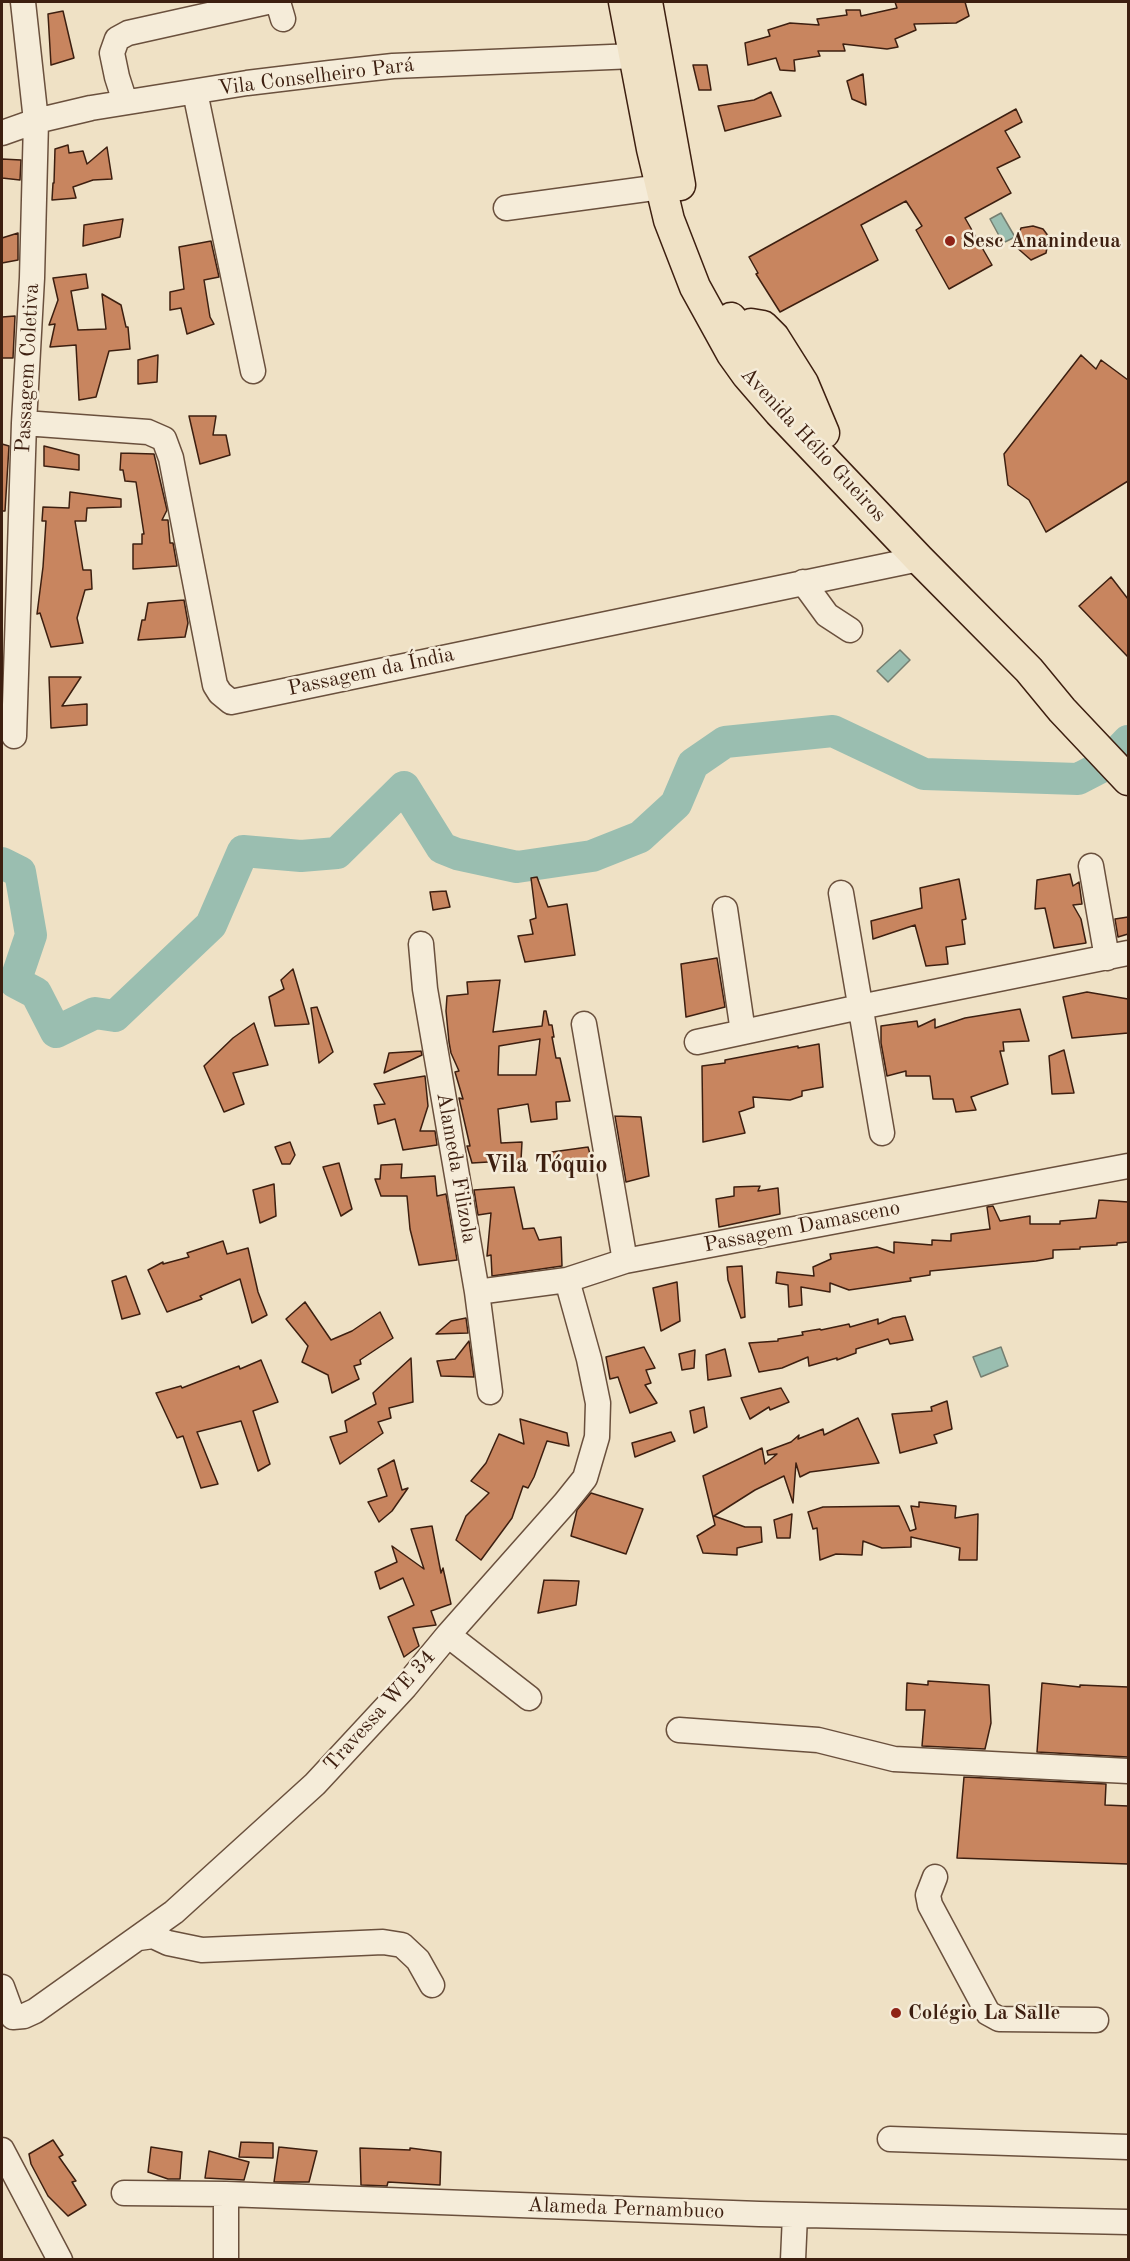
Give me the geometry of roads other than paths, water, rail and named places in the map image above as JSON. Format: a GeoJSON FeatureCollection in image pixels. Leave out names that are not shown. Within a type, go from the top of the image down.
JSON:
{"type":"FeatureCollection","features":[{"type":"Feature","properties":{"kind":"main road","name":"Avenida Hélio Gueiros"},"geometry":{"type":"LineString","coordinates":[[624,2],[652,149],[669,220],[694,287],[731,335],[747,375],[779,412],[919,559],[1118,758]]}},
{"type":"Feature","properties":{"kind":"main road","name":"Avenida Hélio Gueiros"},"geometry":{"type":"LineString","coordinates":[[647,2],[674,151],[693,237],[708,274],[731,319],[731,335]]}},
{"type":"Feature","properties":{"kind":"main road","name":"Avenida Hélio Gueiros"},"geometry":{"type":"LineString","coordinates":[[731,335],[751,324],[763,327],[774,337],[803,383],[824,433],[1036,651],[1118,758]]}},
{"type":"Feature","properties":{"kind":"street","name":"Passagem Coletiva"},"geometry":{"type":"LineString","coordinates":[[14,736],[36,121],[23,2]]}},
{"type":"Feature","properties":{"kind":"street"},"geometry":{"type":"LineString","coordinates":[[125,102],[111,53],[117,39],[128,33],[276,7]]}},
{"type":"Feature","properties":{"kind":"street","name":"Vila Conselheiro Pará"},"geometry":{"type":"LineString","coordinates":[[2,133],[36,121],[125,102],[247,83],[393,66],[635,56]]}},
{"type":"Feature","properties":{"kind":"street"},"geometry":{"type":"LineString","coordinates":[[195,92],[253,371]]}},
{"type":"Feature","properties":{"kind":"street"},"geometry":{"type":"LineString","coordinates":[[506,208],[661,187]]}},
{"type":"Feature","properties":{"kind":"street","name":"Passagem da Índia"},"geometry":{"type":"LineString","coordinates":[[24,423],[148,432],[165,439],[171,458],[215,685],[220,693],[231,702],[919,559]]}},
{"type":"Feature","properties":{"kind":"street"},"geometry":{"type":"LineString","coordinates":[[804,582],[827,615],[850,630]]}},
{"type":"Feature","properties":{"kind":"street"},"geometry":{"type":"LineString","coordinates":[[697,1042],[1118,956],[1091,866]]}},
{"type":"Feature","properties":{"kind":"street"},"geometry":{"type":"LineString","coordinates":[[841,893],[882,1133]]}},
{"type":"Feature","properties":{"kind":"street"},"geometry":{"type":"LineString","coordinates":[[724,909],[742,1032]]}},
{"type":"Feature","properties":{"kind":"street","name":"Alameda Filizola"},"geometry":{"type":"LineString","coordinates":[[421,944],[425,990],[477,1292],[490,1392]]}},
{"type":"Feature","properties":{"kind":"street"},"geometry":{"type":"LineString","coordinates":[[584,1024],[625,1261]]}},
{"type":"Feature","properties":{"kind":"street","name":"Passagem Damasceno"},"geometry":{"type":"LineString","coordinates":[[477,1292],[567,1280],[625,1261],[1128,1166]]}},
{"type":"Feature","properties":{"kind":"street","name":"Travessa WE 34"},"geometry":{"type":"LineString","coordinates":[[2,1987],[13,2017],[24,2016],[35,2011],[174,1912],[315,1784],[405,1687],[448,1635],[543,1531],[585,1478],[597,1437],[598,1403],[589,1359],[567,1280]]}},
{"type":"Feature","properties":{"kind":"street"},"geometry":{"type":"LineString","coordinates":[[448,1635],[529,1698]]}},
{"type":"Feature","properties":{"kind":"street"},"geometry":{"type":"LineString","coordinates":[[679,1730],[818,1740],[894,1759],[1128,1771]]}},
{"type":"Feature","properties":{"kind":"street"},"geometry":{"type":"LineString","coordinates":[[935,1877],[928,1895],[930,1905],[988,2013],[999,2019],[1096,2020]]}},
{"type":"Feature","properties":{"kind":"street"},"geometry":{"type":"LineString","coordinates":[[139,1938],[153,1936],[168,1943],[202,1950],[371,1942],[402,1944],[418,1960],[432,1985]]}},
{"type":"Feature","properties":{"kind":"street"},"geometry":{"type":"LineString","coordinates":[[890,2139],[1128,2147]]}},
{"type":"Feature","properties":{"kind":"street"},"geometry":{"type":"LineString","coordinates":[[2,2150],[10,2184],[60,2259]]}},
{"type":"Feature","properties":{"kind":"street","name":"Alameda Pernambuco"},"geometry":{"type":"LineString","coordinates":[[124,2193],[226,2194],[795,2215],[1128,2222]]}},
{"type":"Feature","properties":{"kind":"street"},"geometry":{"type":"LineString","coordinates":[[226,2194],[226,2259]]}},
{"type":"Feature","properties":{"kind":"street"},"geometry":{"type":"LineString","coordinates":[[793,2259],[795,2215]]}},
{"type":"Feature","properties":{"kind":"waterway"},"geometry":{"type":"LineString","coordinates":[[2,863],[20,872],[31,935],[15,982],[36,993],[56,1032],[95,1013],[115,1016],[211,925],[243,851],[301,856],[337,853],[404,787],[442,848],[457,854],[517,867],[592,856],[640,837],[676,804],[693,764],[725,742],[833,731],[924,774],[1078,779],[1105,765],[1128,741]]}},
{"type":"Feature","properties":{"kind":"place","name":"Sesc Ananindeua"},"geometry":{"type":"Point","coordinates":[950,241]}},
{"type":"Feature","properties":{"kind":"place","name":"Colégio La Salle"},"geometry":{"type":"Point","coordinates":[896,2013]}},
{"type":"Feature","properties":{"kind":"district","name":"Vila Tóquio"},"geometry":{"type":"Point","coordinates":[546,1166]}}]}
